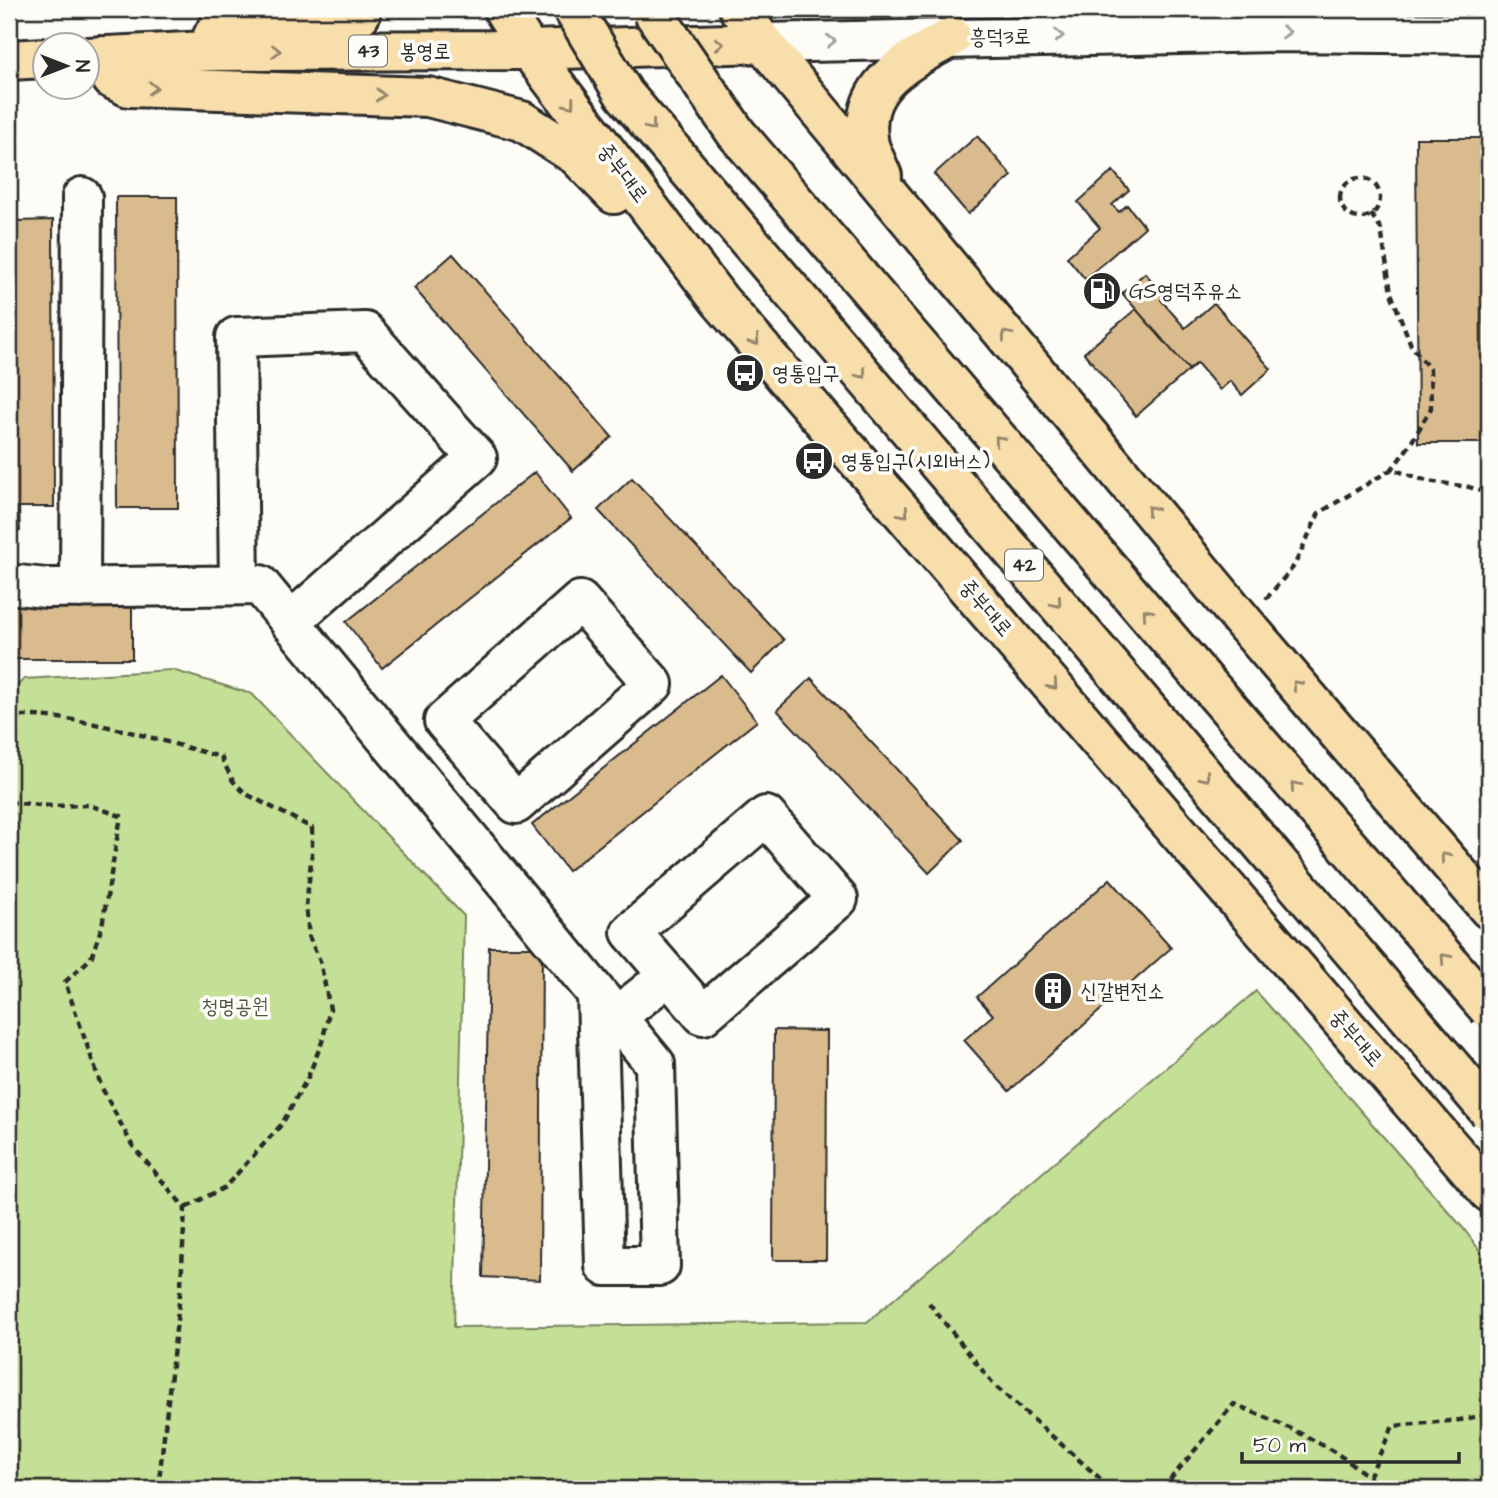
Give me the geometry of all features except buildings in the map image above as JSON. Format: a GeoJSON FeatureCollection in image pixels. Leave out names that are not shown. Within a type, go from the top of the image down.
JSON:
{"type":"FeatureCollection","features":[{"type":"Feature","properties":{"kind":"main road"},"geometry":{"type":"LineString","coordinates":[[207,51],[215,31],[222,23],[234,20],[352,22],[360,15],[361,9]]}},
{"type":"Feature","properties":{"kind":"main road","name":"중부대로"},"geometry":{"type":"LineString","coordinates":[[503,9],[529,50],[720,301],[1489,1192]]}},
{"type":"Feature","properties":{"kind":"main road","name":"42"},"geometry":{"type":"LineString","coordinates":[[572,9],[624,94],[1489,1111]]}},
{"type":"Feature","properties":{"kind":"main road"},"geometry":{"type":"LineString","coordinates":[[651,9],[736,133],[1489,1009]]}},
{"type":"Feature","properties":{"kind":"main road"},"geometry":{"type":"LineString","coordinates":[[739,9],[763,43],[1245,624],[1489,909]]}},
{"type":"Feature","properties":{"kind":"main road"},"geometry":{"type":"LineString","coordinates":[[890,194],[870,146],[869,109],[883,84],[901,65],[952,37]]}},
{"type":"Feature","properties":{"kind":"main road","name":"봉영로"},"geometry":{"type":"LineString","coordinates":[[102,57],[207,51],[529,50],[763,43]]}},
{"type":"Feature","properties":{"kind":"main road"},"geometry":{"type":"LineString","coordinates":[[9,60],[32,59]]}},
{"type":"Feature","properties":{"kind":"main road"},"geometry":{"type":"LineString","coordinates":[[102,67],[112,79],[129,87],[428,97],[522,121],[577,156],[720,301]]}},
{"type":"Feature","properties":{"kind":"street","name":"흥덕3로"},"geometry":{"type":"LineString","coordinates":[[763,43],[1274,32],[1489,34]]}},
{"type":"Feature","properties":{"kind":"street"},"geometry":{"type":"LineString","coordinates":[[80,588],[82,197]]}},
{"type":"Feature","properties":{"kind":"street"},"geometry":{"type":"LineString","coordinates":[[239,585],[236,337],[365,332],[477,458],[290,622]]}},
{"type":"Feature","properties":{"kind":"street"},"geometry":{"type":"LineString","coordinates":[[9,584],[46,588],[260,585],[656,1064],[660,1266],[605,1266],[607,1005]]}},
{"type":"Feature","properties":{"kind":"street"},"geometry":{"type":"LineString","coordinates":[[580,601],[653,684],[516,804],[483,766],[444,721],[580,601]]}},
{"type":"Feature","properties":{"kind":"street"},"geometry":{"type":"LineString","coordinates":[[440,803],[483,766]]}},
{"type":"Feature","properties":{"kind":"street"},"geometry":{"type":"LineString","coordinates":[[766,816],[838,899],[703,1015],[668,976],[631,932],[766,816]]}},
{"type":"Feature","properties":{"kind":"street"},"geometry":{"type":"LineString","coordinates":[[607,1005],[668,976]]}},
{"type":"Feature","properties":{"kind":"path"},"geometry":{"type":"LineString","coordinates":[[1363,178],[1375,184],[1380,197],[1376,210],[1371,214],[1359,218],[1347,213],[1343,208],[1340,196],[1350,181],[1363,178]]}},
{"type":"Feature","properties":{"kind":"path"},"geometry":{"type":"LineString","coordinates":[[1245,624],[1294,566],[1319,513],[1392,468],[1410,445],[1431,408],[1430,370],[1411,345],[1391,293],[1381,229],[1371,214]]}},
{"type":"Feature","properties":{"kind":"path"},"geometry":{"type":"LineString","coordinates":[[1392,468],[1427,481],[1469,487],[1489,494]]}},
{"type":"Feature","properties":{"kind":"path"},"geometry":{"type":"LineString","coordinates":[[9,717],[25,715],[74,720],[221,757],[233,781],[246,794],[312,828],[306,906],[309,937],[320,961],[330,1009],[323,1042],[308,1077],[282,1124],[225,1187],[185,1208]]}},
{"type":"Feature","properties":{"kind":"path"},"geometry":{"type":"LineString","coordinates":[[9,802],[51,806],[89,805],[121,816],[102,926],[91,958],[65,982],[102,1088],[132,1145],[185,1208],[181,1285],[158,1489]]}},
{"type":"Feature","properties":{"kind":"path"},"geometry":{"type":"LineString","coordinates":[[929,1303],[994,1385],[1112,1489]]}},
{"type":"Feature","properties":{"kind":"path"},"geometry":{"type":"LineString","coordinates":[[1162,1489],[1234,1404],[1299,1431],[1370,1478],[1381,1489]]}},
{"type":"Feature","properties":{"kind":"path"},"geometry":{"type":"LineString","coordinates":[[1370,1478],[1393,1426],[1460,1420],[1489,1414]]}},
{"type":"Feature","properties":{"kind":"green space","name":"청명공원"},"geometry":{"type":"Polygon","coordinates":[[[172,670],[252,694],[464,916],[454,1327],[867,1322],[1256,991],[1463,1228],[1489,1263],[1489,1489],[9,1489],[9,694],[24,679],[172,670]]]}},
{"type":"Feature","properties":{"kind":"place","name":"GS영덕주유소"},"geometry":{"type":"Point","coordinates":[1102,291]}},
{"type":"Feature","properties":{"kind":"place","name":"영통입구"},"geometry":{"type":"Point","coordinates":[745,373]}},
{"type":"Feature","properties":{"kind":"place","name":"영통입구(시외버스)"},"geometry":{"type":"Point","coordinates":[814,461]}},
{"type":"Feature","properties":{"kind":"place","name":"신갈변전소"},"geometry":{"type":"Point","coordinates":[1053,991]}}]}
